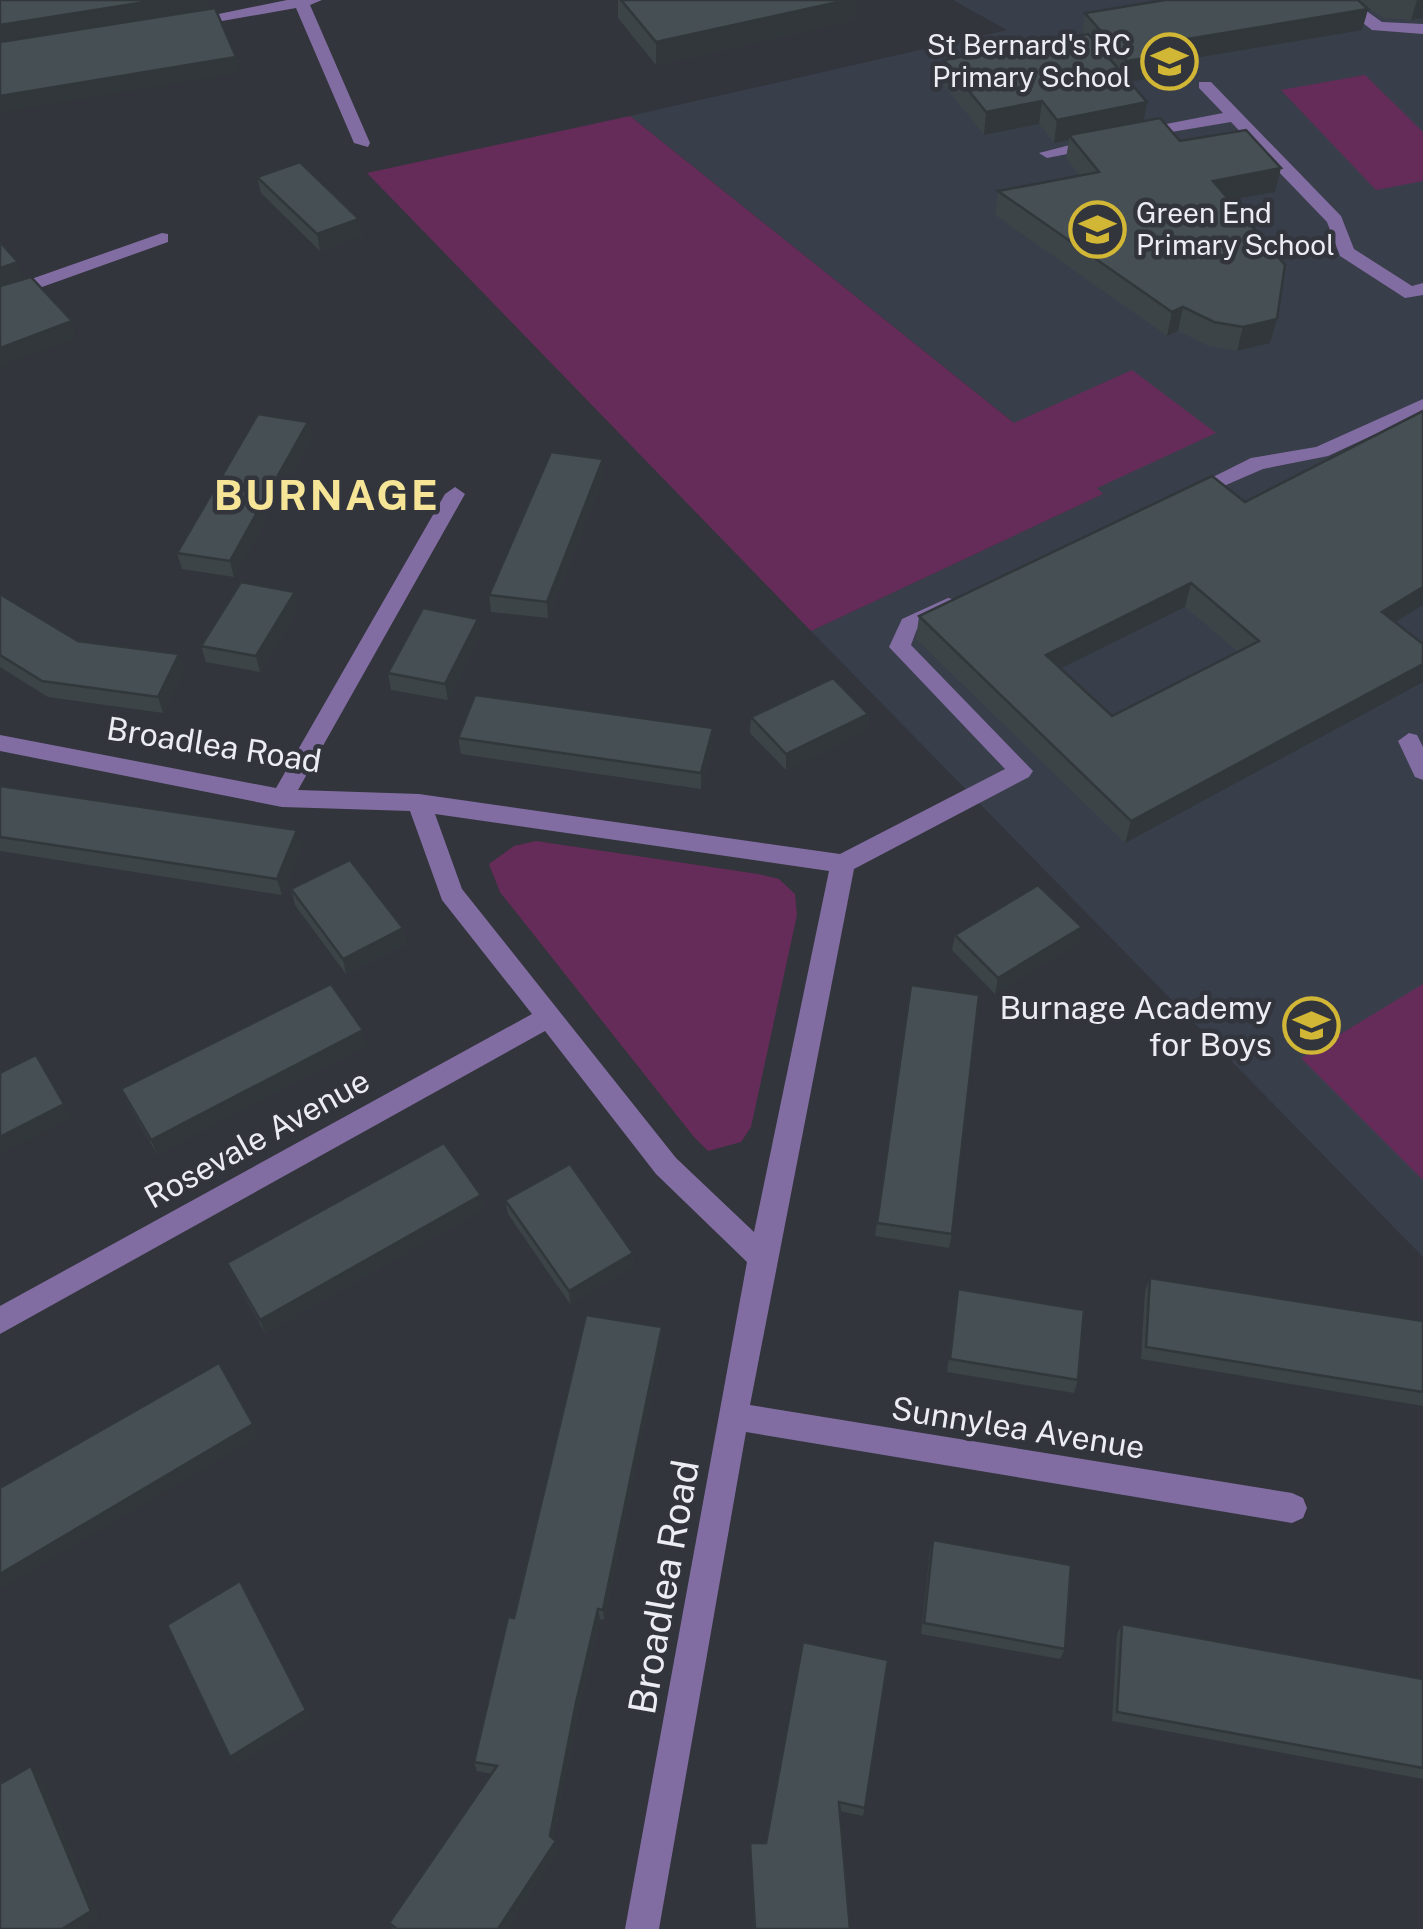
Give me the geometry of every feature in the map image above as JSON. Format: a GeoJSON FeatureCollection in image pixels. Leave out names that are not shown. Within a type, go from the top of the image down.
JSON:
{"type":"FeatureCollection","features":[{"type":"Feature","properties":{"kind":"street"},"geometry":{"type":"LineString","coordinates":[[1340,0],[1378,27],[1396,31],[1423,29]]}},
{"type":"Feature","properties":{"kind":"street"},"geometry":{"type":"LineString","coordinates":[[176,24],[273,4],[308,1],[362,143]]}},
{"type":"Feature","properties":{"kind":"street"},"geometry":{"type":"LineString","coordinates":[[1205,85],[1335,220],[1346,252],[1411,294],[1423,288]]}},
{"type":"Feature","properties":{"kind":"street"},"geometry":{"type":"LineString","coordinates":[[1047,152],[1234,116]]}},
{"type":"Feature","properties":{"kind":"street"},"geometry":{"type":"LineString","coordinates":[[0,296],[162,238]]}},
{"type":"Feature","properties":{"kind":"street"},"geometry":{"type":"LineString","coordinates":[[1169,504],[1258,463],[1320,452],[1423,405]]}},
{"type":"Feature","properties":{"kind":"street"},"geometry":{"type":"LineString","coordinates":[[282,798],[456,494]]}},
{"type":"Feature","properties":{"kind":"street"},"geometry":{"type":"LineString","coordinates":[[843,864],[1022,770],[900,647],[900,635],[906,625],[974,593]]}},
{"type":"Feature","properties":{"kind":"street"},"geometry":{"type":"LineString","coordinates":[[1408,741],[1423,771]]}},
{"type":"Feature","properties":{"kind":"street","name":"Broadlea Road"},"geometry":{"type":"LineString","coordinates":[[0,743],[282,798],[419,803],[843,864],[732,1416],[642,1929]]}},
{"type":"Feature","properties":{"kind":"street"},"geometry":{"type":"LineString","coordinates":[[419,803],[452,892],[666,1166],[762,1258]]}},
{"type":"Feature","properties":{"kind":"street","name":"Rosevale Avenue"},"geometry":{"type":"LineString","coordinates":[[0,1321],[547,1018]]}},
{"type":"Feature","properties":{"kind":"street","name":"Sunnylea Avenue"},"geometry":{"type":"LineString","coordinates":[[732,1416],[1292,1508]]}},
{"type":"Feature","properties":{"kind":"shaded area"},"geometry":{"type":"Polygon","coordinates":[[[953,0],[1423,0],[1423,1257],[811,631],[1103,494],[630,116],[1007,30],[953,0]]]}},
{"type":"Feature","properties":{"kind":"shaded area"},"geometry":{"type":"Polygon","coordinates":[[[1365,75],[1423,132],[1423,181],[1376,190],[1281,90],[1365,75]]]}},
{"type":"Feature","properties":{"kind":"shaded area"},"geometry":{"type":"Polygon","coordinates":[[[630,116],[1014,423],[1132,370],[1216,433],[1097,488],[1103,494],[811,631],[367,173],[630,116]]]}},
{"type":"Feature","properties":{"kind":"shaded area"},"geometry":{"type":"Polygon","coordinates":[[[536,841],[758,874],[779,879],[795,894],[797,915],[751,1127],[741,1142],[708,1151],[694,1137],[500,892],[489,864],[514,846],[536,841]]]}},
{"type":"Feature","properties":{"kind":"shaded area"},"geometry":{"type":"Polygon","coordinates":[[[1423,984],[1423,1180],[1301,1058],[1423,984]]]}},
{"type":"Feature","properties":{"kind":"building"},"geometry":{"type":"Polygon","coordinates":[[[0,0],[158,0],[0,25],[0,0]]]}},
{"type":"Feature","properties":{"kind":"building"},"geometry":{"type":"Polygon","coordinates":[[[621,0],[847,0],[656,42],[621,0]]]}},
{"type":"Feature","properties":{"kind":"building"},"geometry":{"type":"Polygon","coordinates":[[[1165,0],[1358,0],[1368,9],[1187,39],[1197,49],[1127,61],[1085,13],[1165,0]]]}},
{"type":"Feature","properties":{"kind":"building"},"geometry":{"type":"Polygon","coordinates":[[[215,8],[236,57],[0,96],[0,42],[215,8]]]}},
{"type":"Feature","properties":{"kind":"building"},"geometry":{"type":"Polygon","coordinates":[[[1088,34],[1147,102],[1057,120],[1042,101],[986,112],[944,60],[1088,34]]]}},
{"type":"Feature","properties":{"kind":"building"},"geometry":{"type":"Polygon","coordinates":[[[1160,118],[1180,141],[1246,130],[1281,168],[1213,181],[1285,265],[1277,319],[1243,327],[1214,322],[1183,307],[1172,312],[998,191],[1099,172],[1069,135],[1160,118]]]}},
{"type":"Feature","properties":{"kind":"building"},"geometry":{"type":"Polygon","coordinates":[[[300,162],[359,219],[317,234],[257,177],[300,162]]]}},
{"type":"Feature","properties":{"kind":"building"},"geometry":{"type":"Polygon","coordinates":[[[0,242],[18,262],[0,268],[0,242]]]}},
{"type":"Feature","properties":{"kind":"building"},"geometry":{"type":"Polygon","coordinates":[[[31,277],[72,321],[0,348],[0,286],[31,277]]]}},
{"type":"Feature","properties":{"kind":"building"},"geometry":{"type":"Polygon","coordinates":[[[1423,411],[1423,587],[1382,612],[1423,644],[1423,664],[1131,821],[919,616],[1212,476],[1245,502],[1423,411]],[[1191,583],[1046,655],[1112,716],[1259,641],[1191,583]]]}},
{"type":"Feature","properties":{"kind":"building"},"geometry":{"type":"Polygon","coordinates":[[[258,414],[308,422],[230,561],[177,553],[258,414]]]}},
{"type":"Feature","properties":{"kind":"building"},"geometry":{"type":"Polygon","coordinates":[[[551,452],[603,459],[547,602],[489,595],[551,452]]]}},
{"type":"Feature","properties":{"kind":"building"},"geometry":{"type":"Polygon","coordinates":[[[241,582],[295,592],[256,656],[201,646],[241,582]]]}},
{"type":"Feature","properties":{"kind":"building"},"geometry":{"type":"Polygon","coordinates":[[[0,594],[78,641],[179,654],[158,697],[42,681],[0,655],[0,594]]]}},
{"type":"Feature","properties":{"kind":"building"},"geometry":{"type":"Polygon","coordinates":[[[423,608],[478,619],[445,684],[388,673],[423,608]]]}},
{"type":"Feature","properties":{"kind":"building"},"geometry":{"type":"Polygon","coordinates":[[[833,678],[868,714],[786,754],[751,717],[833,678]]]}},
{"type":"Feature","properties":{"kind":"building"},"geometry":{"type":"Polygon","coordinates":[[[475,695],[713,728],[701,773],[458,738],[475,695]]]}},
{"type":"Feature","properties":{"kind":"building"},"geometry":{"type":"Polygon","coordinates":[[[0,786],[297,830],[277,879],[0,837],[0,786]]]}},
{"type":"Feature","properties":{"kind":"building"},"geometry":{"type":"Polygon","coordinates":[[[350,860],[403,928],[343,959],[291,889],[350,860]]]}},
{"type":"Feature","properties":{"kind":"building"},"geometry":{"type":"Polygon","coordinates":[[[1038,885],[1082,927],[998,978],[955,935],[1038,885]]]}},
{"type":"Feature","properties":{"kind":"building"},"geometry":{"type":"Polygon","coordinates":[[[331,984],[363,1030],[151,1140],[121,1089],[331,984]]]}},
{"type":"Feature","properties":{"kind":"building"},"geometry":{"type":"Polygon","coordinates":[[[911,985],[979,995],[952,1234],[877,1223],[911,985]]]}},
{"type":"Feature","properties":{"kind":"building"},"geometry":{"type":"Polygon","coordinates":[[[36,1055],[64,1104],[0,1137],[0,1073],[36,1055]]]}},
{"type":"Feature","properties":{"kind":"building"},"geometry":{"type":"Polygon","coordinates":[[[444,1143],[481,1195],[260,1320],[227,1263],[444,1143]]]}},
{"type":"Feature","properties":{"kind":"building"},"geometry":{"type":"Polygon","coordinates":[[[570,1164],[633,1253],[569,1291],[505,1200],[570,1164]]]}},
{"type":"Feature","properties":{"kind":"building"},"geometry":{"type":"Polygon","coordinates":[[[1150,1278],[1423,1321],[1423,1392],[1146,1347],[1150,1278]]]}},
{"type":"Feature","properties":{"kind":"building"},"geometry":{"type":"Polygon","coordinates":[[[958,1289],[1084,1310],[1078,1380],[950,1359],[958,1289]]]}},
{"type":"Feature","properties":{"kind":"building"},"geometry":{"type":"Polygon","coordinates":[[[586,1315],[662,1327],[603,1610],[598,1609],[576,1703],[550,1836],[556,1841],[498,1929],[397,1929],[389,1923],[497,1766],[474,1762],[508,1617],[514,1618],[586,1315]]]}},
{"type":"Feature","properties":{"kind":"building"},"geometry":{"type":"Polygon","coordinates":[[[219,1363],[253,1424],[0,1574],[0,1488],[219,1363]]]}},
{"type":"Feature","properties":{"kind":"building"},"geometry":{"type":"Polygon","coordinates":[[[933,1540],[1071,1565],[1065,1649],[924,1623],[933,1540]]]}},
{"type":"Feature","properties":{"kind":"building"},"geometry":{"type":"Polygon","coordinates":[[[240,1581],[306,1710],[230,1757],[167,1625],[240,1581]]]}},
{"type":"Feature","properties":{"kind":"building"},"geometry":{"type":"Polygon","coordinates":[[[1122,1624],[1423,1679],[1423,1768],[1117,1712],[1122,1624]]]}},
{"type":"Feature","properties":{"kind":"building"},"geometry":{"type":"Polygon","coordinates":[[[803,1642],[888,1660],[865,1808],[839,1802],[850,1929],[755,1929],[750,1843],[766,1843],[803,1642]]]}},
{"type":"Feature","properties":{"kind":"building"},"geometry":{"type":"Polygon","coordinates":[[[31,1766],[91,1911],[62,1929],[0,1929],[0,1784],[31,1766]]]}},
{"type":"Feature","properties":{"kind":"place","name":"St Bernard's RC Primary School"},"geometry":{"type":"Point","coordinates":[1170,61]}},
{"type":"Feature","properties":{"kind":"place","name":"Green End Primary School"},"geometry":{"type":"Point","coordinates":[1097,229]}},
{"type":"Feature","properties":{"kind":"place","name":"Burnage Academy for Boys"},"geometry":{"type":"Point","coordinates":[1311,1026]}},
{"type":"Feature","properties":{"kind":"district","name":"BURNAGE"},"geometry":{"type":"Point","coordinates":[327,495]}}]}
